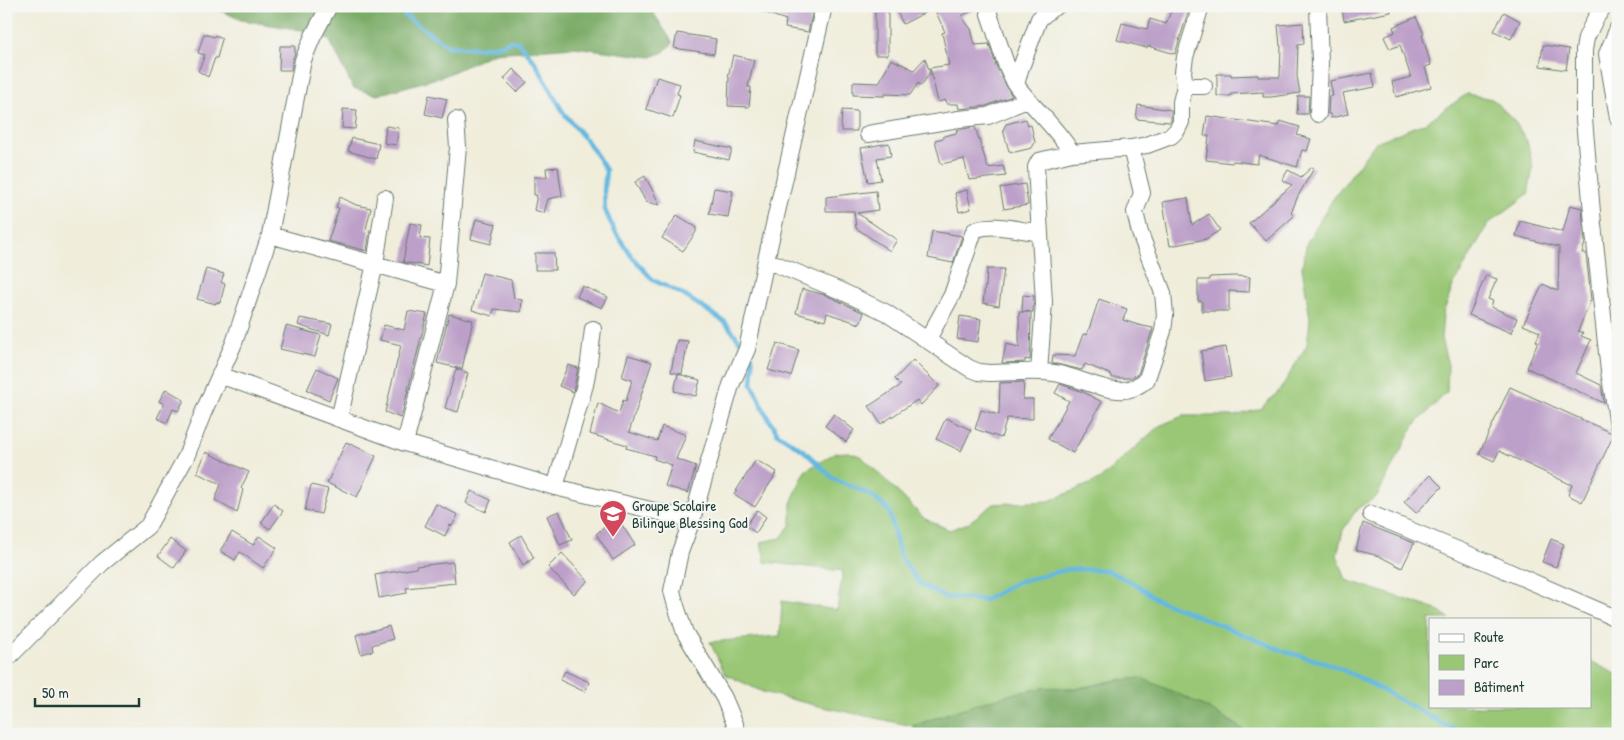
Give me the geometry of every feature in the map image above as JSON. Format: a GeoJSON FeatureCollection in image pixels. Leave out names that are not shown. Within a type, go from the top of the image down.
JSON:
{"type":"FeatureCollection","features":[{"type":"Feature","properties":{"kind":"street"},"geometry":{"type":"LineString","coordinates":[[6,660],[102,563],[148,526],[186,457],[203,412],[234,343],[270,235],[303,60],[329,6]]}},
{"type":"Feature","properties":{"kind":"street"},"geometry":{"type":"LineString","coordinates":[[736,734],[735,724],[724,698],[685,633],[672,591],[680,552],[692,520],[731,385],[747,349],[824,6]]}},
{"type":"Feature","properties":{"kind":"street"},"geometry":{"type":"LineString","coordinates":[[989,6],[989,14],[1006,64],[1016,85],[1027,100],[1060,135],[1072,153]]}},
{"type":"Feature","properties":{"kind":"street"},"geometry":{"type":"LineString","coordinates":[[1016,85],[1040,19],[1057,6]]}},
{"type":"Feature","properties":{"kind":"street"},"geometry":{"type":"LineString","coordinates":[[1039,372],[1044,302],[1036,167],[1040,161],[1072,153],[1131,148],[1147,145],[1172,136],[1181,122],[1185,57],[1201,6]]}},
{"type":"Feature","properties":{"kind":"street"},"geometry":{"type":"LineString","coordinates":[[1318,6],[1320,63],[1318,114]]}},
{"type":"Feature","properties":{"kind":"street"},"geometry":{"type":"LineString","coordinates":[[1604,6],[1586,38],[1584,50],[1584,98],[1593,224],[1609,371],[1618,425]]}},
{"type":"Feature","properties":{"kind":"street"},"geometry":{"type":"LineString","coordinates":[[1618,28],[1607,54],[1618,118]]}},
{"type":"Feature","properties":{"kind":"street"},"geometry":{"type":"LineString","coordinates":[[1184,86],[1204,86]]}},
{"type":"Feature","properties":{"kind":"street"},"geometry":{"type":"LineString","coordinates":[[868,134],[988,116],[1027,100]]}},
{"type":"Feature","properties":{"kind":"street"},"geometry":{"type":"LineString","coordinates":[[405,444],[446,284],[458,147],[456,120]]}},
{"type":"Feature","properties":{"kind":"street"},"geometry":{"type":"LineString","coordinates":[[766,260],[841,291],[885,312],[969,368],[979,372],[1062,374],[1104,389],[1134,388],[1146,381],[1163,331],[1165,314],[1164,293],[1140,233],[1135,212],[1142,193],[1131,148]]}},
{"type":"Feature","properties":{"kind":"street"},"geometry":{"type":"LineString","coordinates":[[339,419],[375,264],[385,198]]}},
{"type":"Feature","properties":{"kind":"street"},"geometry":{"type":"LineString","coordinates":[[928,339],[952,295],[974,232],[978,228],[987,226],[1040,233]]}},
{"type":"Feature","properties":{"kind":"street"},"geometry":{"type":"LineString","coordinates":[[270,235],[446,284]]}},
{"type":"Feature","properties":{"kind":"street"},"geometry":{"type":"LineString","coordinates":[[556,487],[586,379],[593,329]]}},
{"type":"Feature","properties":{"kind":"street"},"geometry":{"type":"LineString","coordinates":[[220,376],[405,444],[556,487],[692,520]]}},
{"type":"Feature","properties":{"kind":"street"},"geometry":{"type":"LineString","coordinates":[[1371,514],[1618,619]]}},
{"type":"Feature","properties":{"kind":"green space"},"geometry":{"type":"Polygon","coordinates":[[[211,6],[649,6],[673,43],[664,52],[651,57],[574,47],[494,53],[444,76],[377,95],[353,88],[330,41],[319,33],[241,20],[211,6]]]}},
{"type":"Feature","properties":{"kind":"green space"},"geometry":{"type":"Polygon","coordinates":[[[1467,94],[1492,99],[1513,119],[1527,141],[1533,168],[1528,194],[1488,224],[1452,288],[1443,314],[1441,339],[1448,365],[1447,392],[1413,427],[1377,496],[1357,509],[1343,530],[1337,555],[1346,580],[1438,610],[1449,618],[1429,618],[1429,708],[1592,708],[1592,662],[1618,675],[1618,734],[1248,734],[1233,722],[1121,679],[1078,688],[1044,688],[964,708],[913,726],[763,692],[725,674],[710,642],[780,636],[782,601],[837,610],[843,571],[765,562],[761,542],[781,538],[791,524],[791,503],[805,471],[835,453],[849,452],[862,457],[925,519],[950,530],[968,523],[994,504],[1049,501],[1099,480],[1159,426],[1183,416],[1235,416],[1260,409],[1280,390],[1307,345],[1310,319],[1302,267],[1307,242],[1333,199],[1376,142],[1425,123],[1467,94]]]}},
{"type":"Feature","properties":{"kind":"green space"},"geometry":{"type":"Polygon","coordinates":[[[1141,678],[1210,710],[1248,734],[913,734],[913,726],[1009,695],[1042,688],[1081,688],[1141,678]]]}},
{"type":"Feature","properties":{"kind":"building"},"geometry":{"type":"Polygon","coordinates":[[[752,6],[814,6],[808,32],[785,28],[786,20],[751,8],[752,6]]]}},
{"type":"Feature","properties":{"kind":"building"},"geometry":{"type":"Polygon","coordinates":[[[903,6],[979,6],[979,8],[961,16],[971,29],[975,45],[989,44],[997,68],[1012,96],[986,106],[959,109],[958,104],[947,104],[946,100],[938,102],[930,68],[949,65],[942,33],[945,32],[934,8],[903,24],[896,10],[903,6]]]}},
{"type":"Feature","properties":{"kind":"building"},"geometry":{"type":"Polygon","coordinates":[[[1173,6],[1190,6],[1175,54],[1117,40],[1122,23],[1147,29],[1150,19],[1166,24],[1173,6]]]}},
{"type":"Feature","properties":{"kind":"building"},"geometry":{"type":"Polygon","coordinates":[[[1351,6],[1390,6],[1391,12],[1344,21],[1342,8],[1351,6]]]}},
{"type":"Feature","properties":{"kind":"building"},"geometry":{"type":"Polygon","coordinates":[[[875,11],[888,11],[888,55],[875,55],[875,11]]]}},
{"type":"Feature","properties":{"kind":"building"},"geometry":{"type":"Polygon","coordinates":[[[1504,12],[1520,21],[1511,39],[1494,31],[1504,12]]]}},
{"type":"Feature","properties":{"kind":"building"},"geometry":{"type":"Polygon","coordinates":[[[1416,17],[1424,34],[1422,35],[1431,65],[1425,67],[1431,87],[1396,97],[1392,82],[1411,77],[1400,45],[1390,49],[1384,37],[1395,32],[1393,27],[1416,17]]]}},
{"type":"Feature","properties":{"kind":"building"},"geometry":{"type":"Polygon","coordinates":[[[1303,23],[1304,44],[1298,45],[1297,76],[1300,93],[1271,97],[1263,97],[1263,92],[1217,96],[1217,74],[1280,77],[1281,46],[1278,25],[1303,23]]]}},
{"type":"Feature","properties":{"kind":"building"},"geometry":{"type":"Polygon","coordinates":[[[677,33],[716,39],[714,54],[674,48],[677,33]]]}},
{"type":"Feature","properties":{"kind":"building"},"geometry":{"type":"Polygon","coordinates":[[[204,34],[214,37],[215,35],[222,39],[217,58],[215,58],[208,77],[198,71],[205,55],[198,53],[204,34]]]}},
{"type":"Feature","properties":{"kind":"building"},"geometry":{"type":"Polygon","coordinates":[[[1543,45],[1569,49],[1566,70],[1540,66],[1543,45]]]}},
{"type":"Feature","properties":{"kind":"building"},"geometry":{"type":"Polygon","coordinates":[[[280,46],[295,46],[291,70],[279,70],[280,46]]]}},
{"type":"Feature","properties":{"kind":"building"},"geometry":{"type":"Polygon","coordinates":[[[733,55],[754,60],[748,87],[751,87],[749,107],[728,106],[728,77],[733,55]]]}},
{"type":"Feature","properties":{"kind":"building"},"geometry":{"type":"Polygon","coordinates":[[[925,58],[930,73],[921,86],[918,83],[910,95],[853,95],[853,82],[879,83],[891,59],[914,70],[925,58]]]}},
{"type":"Feature","properties":{"kind":"building"},"geometry":{"type":"Polygon","coordinates":[[[513,69],[527,82],[517,92],[504,79],[513,69]]]}},
{"type":"Feature","properties":{"kind":"building"},"geometry":{"type":"Polygon","coordinates":[[[1372,73],[1375,87],[1343,93],[1348,114],[1331,118],[1330,114],[1328,114],[1329,96],[1333,96],[1330,81],[1372,73]]]}},
{"type":"Feature","properties":{"kind":"building"},"geometry":{"type":"Polygon","coordinates":[[[657,77],[680,84],[677,94],[680,95],[673,118],[646,109],[657,77]]]}},
{"type":"Feature","properties":{"kind":"building"},"geometry":{"type":"Polygon","coordinates":[[[429,95],[447,99],[442,118],[425,114],[429,95]]]}},
{"type":"Feature","properties":{"kind":"building"},"geometry":{"type":"Polygon","coordinates":[[[1298,96],[1309,96],[1308,114],[1297,114],[1298,96]]]}},
{"type":"Feature","properties":{"kind":"building"},"geometry":{"type":"Polygon","coordinates":[[[1138,105],[1171,110],[1171,120],[1170,122],[1136,119],[1138,105]]]}},
{"type":"Feature","properties":{"kind":"building"},"geometry":{"type":"Polygon","coordinates":[[[343,109],[357,110],[355,129],[342,128],[343,109]]]}},
{"type":"Feature","properties":{"kind":"building"},"geometry":{"type":"Polygon","coordinates":[[[842,110],[857,111],[857,131],[841,131],[842,110]]]}},
{"type":"Feature","properties":{"kind":"building"},"geometry":{"type":"Polygon","coordinates":[[[1207,116],[1278,126],[1280,121],[1300,127],[1297,135],[1311,139],[1307,151],[1302,150],[1297,167],[1259,155],[1257,164],[1206,160],[1209,136],[1204,136],[1207,116]]]}},
{"type":"Feature","properties":{"kind":"building"},"geometry":{"type":"Polygon","coordinates":[[[1026,119],[1028,126],[1031,125],[1035,142],[1032,148],[1015,152],[1009,151],[1003,130],[1006,124],[1026,119]]]}},
{"type":"Feature","properties":{"kind":"building"},"geometry":{"type":"Polygon","coordinates":[[[386,126],[399,128],[396,145],[384,143],[386,126]]]}},
{"type":"Feature","properties":{"kind":"building"},"geometry":{"type":"Polygon","coordinates":[[[975,127],[988,168],[1003,166],[1006,176],[969,180],[964,159],[941,164],[935,140],[957,133],[956,130],[975,127]]]}},
{"type":"Feature","properties":{"kind":"building"},"geometry":{"type":"Polygon","coordinates":[[[352,138],[379,144],[376,159],[348,151],[352,138]]]}},
{"type":"Feature","properties":{"kind":"building"},"geometry":{"type":"Polygon","coordinates":[[[695,141],[732,149],[729,160],[693,152],[695,141]]]}},
{"type":"Feature","properties":{"kind":"building"},"geometry":{"type":"Polygon","coordinates":[[[889,143],[891,156],[877,158],[881,180],[868,182],[861,148],[889,143]]]}},
{"type":"Feature","properties":{"kind":"building"},"geometry":{"type":"Polygon","coordinates":[[[558,167],[562,196],[548,199],[544,213],[534,210],[537,195],[534,195],[534,177],[547,177],[546,168],[558,167]]]}},
{"type":"Feature","properties":{"kind":"building"},"geometry":{"type":"Polygon","coordinates":[[[1312,167],[1314,168],[1298,196],[1291,213],[1294,216],[1266,241],[1249,223],[1292,185],[1282,180],[1288,170],[1301,177],[1312,167]]]}},
{"type":"Feature","properties":{"kind":"building"},"geometry":{"type":"Polygon","coordinates":[[[645,176],[660,205],[646,202],[635,182],[645,176]]]}},
{"type":"Feature","properties":{"kind":"building"},"geometry":{"type":"Polygon","coordinates":[[[1025,184],[1028,205],[1004,209],[1000,188],[1025,184]]]}},
{"type":"Feature","properties":{"kind":"building"},"geometry":{"type":"Polygon","coordinates":[[[714,188],[733,191],[728,217],[709,214],[714,188]]]}},
{"type":"Feature","properties":{"kind":"building"},"geometry":{"type":"Polygon","coordinates":[[[967,190],[971,209],[959,212],[955,193],[967,190]]]}},
{"type":"Feature","properties":{"kind":"building"},"geometry":{"type":"Polygon","coordinates":[[[876,191],[878,210],[857,213],[897,240],[890,251],[856,228],[854,211],[826,211],[826,197],[876,191]]]}},
{"type":"Feature","properties":{"kind":"building"},"geometry":{"type":"Polygon","coordinates":[[[340,197],[356,205],[371,208],[366,229],[370,230],[367,251],[328,241],[339,208],[336,207],[340,197]]]}},
{"type":"Feature","properties":{"kind":"building"},"geometry":{"type":"Polygon","coordinates":[[[1188,198],[1192,225],[1209,214],[1220,230],[1206,239],[1170,246],[1163,202],[1188,198]]]}},
{"type":"Feature","properties":{"kind":"building"},"geometry":{"type":"Polygon","coordinates":[[[1570,205],[1582,208],[1585,243],[1582,253],[1586,253],[1591,300],[1578,331],[1583,333],[1581,336],[1591,340],[1576,373],[1601,385],[1604,403],[1527,368],[1538,342],[1536,341],[1540,332],[1523,325],[1543,284],[1558,291],[1559,247],[1516,236],[1520,221],[1563,232],[1570,205]]]}},
{"type":"Feature","properties":{"kind":"building"},"geometry":{"type":"Polygon","coordinates":[[[677,215],[696,227],[696,232],[683,251],[662,238],[677,215]]]}},
{"type":"Feature","properties":{"kind":"building"},"geometry":{"type":"Polygon","coordinates":[[[476,219],[496,224],[491,244],[471,239],[476,219]]]}},
{"type":"Feature","properties":{"kind":"building"},"geometry":{"type":"Polygon","coordinates":[[[410,223],[422,225],[420,238],[430,239],[427,266],[403,262],[410,223]]]}},
{"type":"Feature","properties":{"kind":"building"},"geometry":{"type":"Polygon","coordinates":[[[932,231],[962,236],[953,263],[928,258],[932,231]]]}},
{"type":"Feature","properties":{"kind":"building"},"geometry":{"type":"Polygon","coordinates":[[[535,253],[554,253],[555,270],[535,270],[535,253]]]}},
{"type":"Feature","properties":{"kind":"building"},"geometry":{"type":"Polygon","coordinates":[[[206,269],[224,274],[221,282],[225,284],[220,303],[216,302],[216,304],[197,299],[206,269]]]}},
{"type":"Feature","properties":{"kind":"building"},"geometry":{"type":"Polygon","coordinates":[[[987,269],[1004,269],[999,306],[983,303],[987,269]]]}},
{"type":"Feature","properties":{"kind":"building"},"geometry":{"type":"Polygon","coordinates":[[[482,273],[511,280],[514,298],[522,300],[521,312],[494,309],[492,316],[472,310],[482,273]]]}},
{"type":"Feature","properties":{"kind":"building"},"geometry":{"type":"Polygon","coordinates":[[[1486,275],[1497,279],[1488,299],[1493,301],[1491,307],[1517,318],[1511,333],[1469,315],[1486,275]]]}},
{"type":"Feature","properties":{"kind":"building"},"geometry":{"type":"Polygon","coordinates":[[[1210,277],[1250,277],[1249,292],[1229,291],[1229,311],[1202,311],[1202,301],[1198,301],[1198,280],[1210,280],[1210,277]]]}},
{"type":"Feature","properties":{"kind":"building"},"geometry":{"type":"Polygon","coordinates":[[[582,286],[608,297],[602,308],[577,297],[582,286]]]}},
{"type":"Feature","properties":{"kind":"building"},"geometry":{"type":"Polygon","coordinates":[[[802,289],[826,295],[864,313],[860,324],[827,313],[825,321],[796,313],[802,289]]]}},
{"type":"Feature","properties":{"kind":"building"},"geometry":{"type":"Polygon","coordinates":[[[1023,295],[1034,296],[1033,312],[1031,312],[1030,360],[1025,359],[1025,362],[1002,363],[1006,344],[1019,347],[1019,312],[1030,312],[1022,311],[1023,295]]]}},
{"type":"Feature","properties":{"kind":"building"},"geometry":{"type":"Polygon","coordinates":[[[1099,299],[1127,309],[1123,320],[1153,328],[1138,374],[1130,378],[1112,378],[1112,375],[1085,364],[1082,370],[1052,363],[1053,355],[1075,356],[1083,334],[1087,335],[1099,299]]]}},
{"type":"Feature","properties":{"kind":"building"},"geometry":{"type":"Polygon","coordinates":[[[408,311],[427,314],[401,418],[385,412],[401,345],[380,340],[384,325],[404,330],[408,311]]]}},
{"type":"Feature","properties":{"kind":"building"},"geometry":{"type":"Polygon","coordinates":[[[449,314],[473,320],[462,369],[437,363],[449,314]]]}},
{"type":"Feature","properties":{"kind":"building"},"geometry":{"type":"Polygon","coordinates":[[[960,316],[981,319],[978,342],[957,339],[960,316]]]}},
{"type":"Feature","properties":{"kind":"building"},"geometry":{"type":"Polygon","coordinates":[[[300,318],[332,324],[329,335],[298,325],[300,318]]]}},
{"type":"Feature","properties":{"kind":"building"},"geometry":{"type":"Polygon","coordinates":[[[286,326],[321,335],[315,357],[280,349],[286,326]]]}},
{"type":"Feature","properties":{"kind":"building"},"geometry":{"type":"Polygon","coordinates":[[[677,340],[688,341],[682,374],[671,372],[677,340]]]}},
{"type":"Feature","properties":{"kind":"building"},"geometry":{"type":"Polygon","coordinates":[[[777,343],[799,350],[791,376],[768,370],[777,343]]]}},
{"type":"Feature","properties":{"kind":"building"},"geometry":{"type":"Polygon","coordinates":[[[1226,347],[1231,377],[1205,381],[1201,351],[1226,347]]]}},
{"type":"Feature","properties":{"kind":"building"},"geometry":{"type":"Polygon","coordinates":[[[628,355],[652,362],[629,432],[657,441],[662,426],[686,435],[676,459],[696,466],[688,493],[665,486],[672,465],[654,459],[655,456],[626,448],[627,445],[590,434],[598,403],[619,413],[623,400],[626,401],[632,380],[622,377],[628,355]]]}},
{"type":"Feature","properties":{"kind":"building"},"geometry":{"type":"Polygon","coordinates":[[[913,360],[939,386],[921,405],[917,400],[881,424],[869,406],[901,385],[895,379],[913,360]]]}},
{"type":"Feature","properties":{"kind":"building"},"geometry":{"type":"Polygon","coordinates":[[[568,365],[578,368],[573,392],[559,386],[568,365]]]}},
{"type":"Feature","properties":{"kind":"building"},"geometry":{"type":"Polygon","coordinates":[[[317,368],[338,378],[329,400],[307,390],[317,368]]]}},
{"type":"Feature","properties":{"kind":"building"},"geometry":{"type":"Polygon","coordinates":[[[456,369],[468,373],[458,412],[445,408],[456,369]]]}},
{"type":"Feature","properties":{"kind":"building"},"geometry":{"type":"Polygon","coordinates":[[[678,374],[700,380],[696,396],[674,391],[678,374]]]}},
{"type":"Feature","properties":{"kind":"building"},"geometry":{"type":"Polygon","coordinates":[[[1024,382],[1023,399],[1033,399],[1033,419],[1007,418],[1001,438],[975,429],[981,410],[999,415],[1000,383],[1024,382]]]}},
{"type":"Feature","properties":{"kind":"building"},"geometry":{"type":"Polygon","coordinates":[[[1060,384],[1083,392],[1102,402],[1073,453],[1048,439],[1069,401],[1055,393],[1060,384]]]}},
{"type":"Feature","properties":{"kind":"building"},"geometry":{"type":"Polygon","coordinates":[[[1510,387],[1614,434],[1582,502],[1568,495],[1572,485],[1499,451],[1494,461],[1479,454],[1510,387]]]}},
{"type":"Feature","properties":{"kind":"building"},"geometry":{"type":"Polygon","coordinates":[[[166,389],[184,400],[178,411],[173,409],[167,423],[157,418],[164,404],[159,401],[166,389]]]}},
{"type":"Feature","properties":{"kind":"building"},"geometry":{"type":"Polygon","coordinates":[[[834,414],[854,430],[846,442],[825,426],[834,414]]]}},
{"type":"Feature","properties":{"kind":"building"},"geometry":{"type":"Polygon","coordinates":[[[946,418],[971,430],[961,451],[936,439],[946,418]]]}},
{"type":"Feature","properties":{"kind":"building"},"geometry":{"type":"Polygon","coordinates":[[[346,442],[376,456],[357,497],[327,483],[346,442]]]}},
{"type":"Feature","properties":{"kind":"building"},"geometry":{"type":"Polygon","coordinates":[[[206,452],[249,472],[241,488],[243,490],[237,513],[215,500],[221,484],[197,473],[206,452]]]}},
{"type":"Feature","properties":{"kind":"building"},"geometry":{"type":"Polygon","coordinates":[[[756,460],[777,472],[755,507],[734,494],[756,460]]]}},
{"type":"Feature","properties":{"kind":"building"},"geometry":{"type":"Polygon","coordinates":[[[1430,475],[1442,487],[1416,513],[1404,502],[1430,475]]]}},
{"type":"Feature","properties":{"kind":"building"},"geometry":{"type":"Polygon","coordinates":[[[311,485],[328,489],[321,514],[305,510],[311,485]]]}},
{"type":"Feature","properties":{"kind":"building"},"geometry":{"type":"Polygon","coordinates":[[[471,491],[491,500],[486,512],[466,503],[471,491]]]}},
{"type":"Feature","properties":{"kind":"building"},"geometry":{"type":"Polygon","coordinates":[[[274,504],[283,511],[270,529],[261,523],[274,504]]]}},
{"type":"Feature","properties":{"kind":"building"},"geometry":{"type":"Polygon","coordinates":[[[436,504],[458,515],[452,526],[450,525],[445,536],[425,526],[436,504]]]}},
{"type":"Feature","properties":{"kind":"building"},"geometry":{"type":"Polygon","coordinates":[[[757,510],[766,517],[756,533],[746,526],[757,510]]]}},
{"type":"Feature","properties":{"kind":"building"},"geometry":{"type":"Polygon","coordinates":[[[559,511],[572,540],[560,545],[547,516],[559,511]]]}},
{"type":"Feature","properties":{"kind":"building"},"geometry":{"type":"Polygon","coordinates":[[[619,516],[622,525],[635,545],[613,560],[596,534],[619,516]]]}},
{"type":"Feature","properties":{"kind":"building"},"geometry":{"type":"Polygon","coordinates":[[[1363,523],[1414,543],[1402,568],[1379,556],[1356,550],[1363,523]]]}},
{"type":"Feature","properties":{"kind":"building"},"geometry":{"type":"Polygon","coordinates":[[[232,532],[253,545],[259,536],[277,548],[263,568],[240,552],[235,560],[220,551],[232,532]]]}},
{"type":"Feature","properties":{"kind":"building"},"geometry":{"type":"Polygon","coordinates":[[[521,535],[534,558],[523,565],[510,542],[521,535]]]}},
{"type":"Feature","properties":{"kind":"building"},"geometry":{"type":"Polygon","coordinates":[[[170,539],[186,551],[174,568],[158,556],[170,539]]]}},
{"type":"Feature","properties":{"kind":"building"},"geometry":{"type":"Polygon","coordinates":[[[1551,539],[1564,544],[1556,567],[1542,562],[1551,539]]]}},
{"type":"Feature","properties":{"kind":"building"},"geometry":{"type":"Polygon","coordinates":[[[562,553],[588,581],[574,594],[548,567],[562,553]]]}},
{"type":"Feature","properties":{"kind":"building"},"geometry":{"type":"Polygon","coordinates":[[[453,562],[455,583],[406,588],[407,593],[379,598],[375,575],[416,568],[416,566],[453,562]]]}},
{"type":"Feature","properties":{"kind":"building"},"geometry":{"type":"Polygon","coordinates":[[[389,626],[393,639],[372,645],[373,651],[361,654],[356,635],[389,626]]]}},
{"type":"Feature","properties":{"kind":"building"},"geometry":{"type":"Polygon","coordinates":[[[565,671],[589,682],[585,692],[560,680],[565,671]]]}},
{"type":"Feature","properties":{"kind":"waterway"},"geometry":{"type":"LineString","coordinates":[[404,15],[448,46],[480,48],[501,45],[510,41],[518,42],[535,62],[563,112],[590,145],[606,170],[605,210],[614,230],[632,257],[653,280],[682,294],[725,322],[743,345]]}},
{"type":"Feature","properties":{"kind":"waterway"},"geometry":{"type":"LineString","coordinates":[[749,353],[752,356],[752,384],[778,434],[803,450],[833,478],[871,495],[889,511],[900,556],[919,583],[944,597],[985,600],[1017,582],[1069,569],[1107,570],[1137,585],[1156,599],[1286,652],[1327,663],[1358,677],[1462,734]]}},
{"type":"Feature","properties":{"kind":"place","name":"Groupe Scolaire Bilingue Blessing God"},"geometry":{"type":"Point","coordinates":[613,538]}}]}
